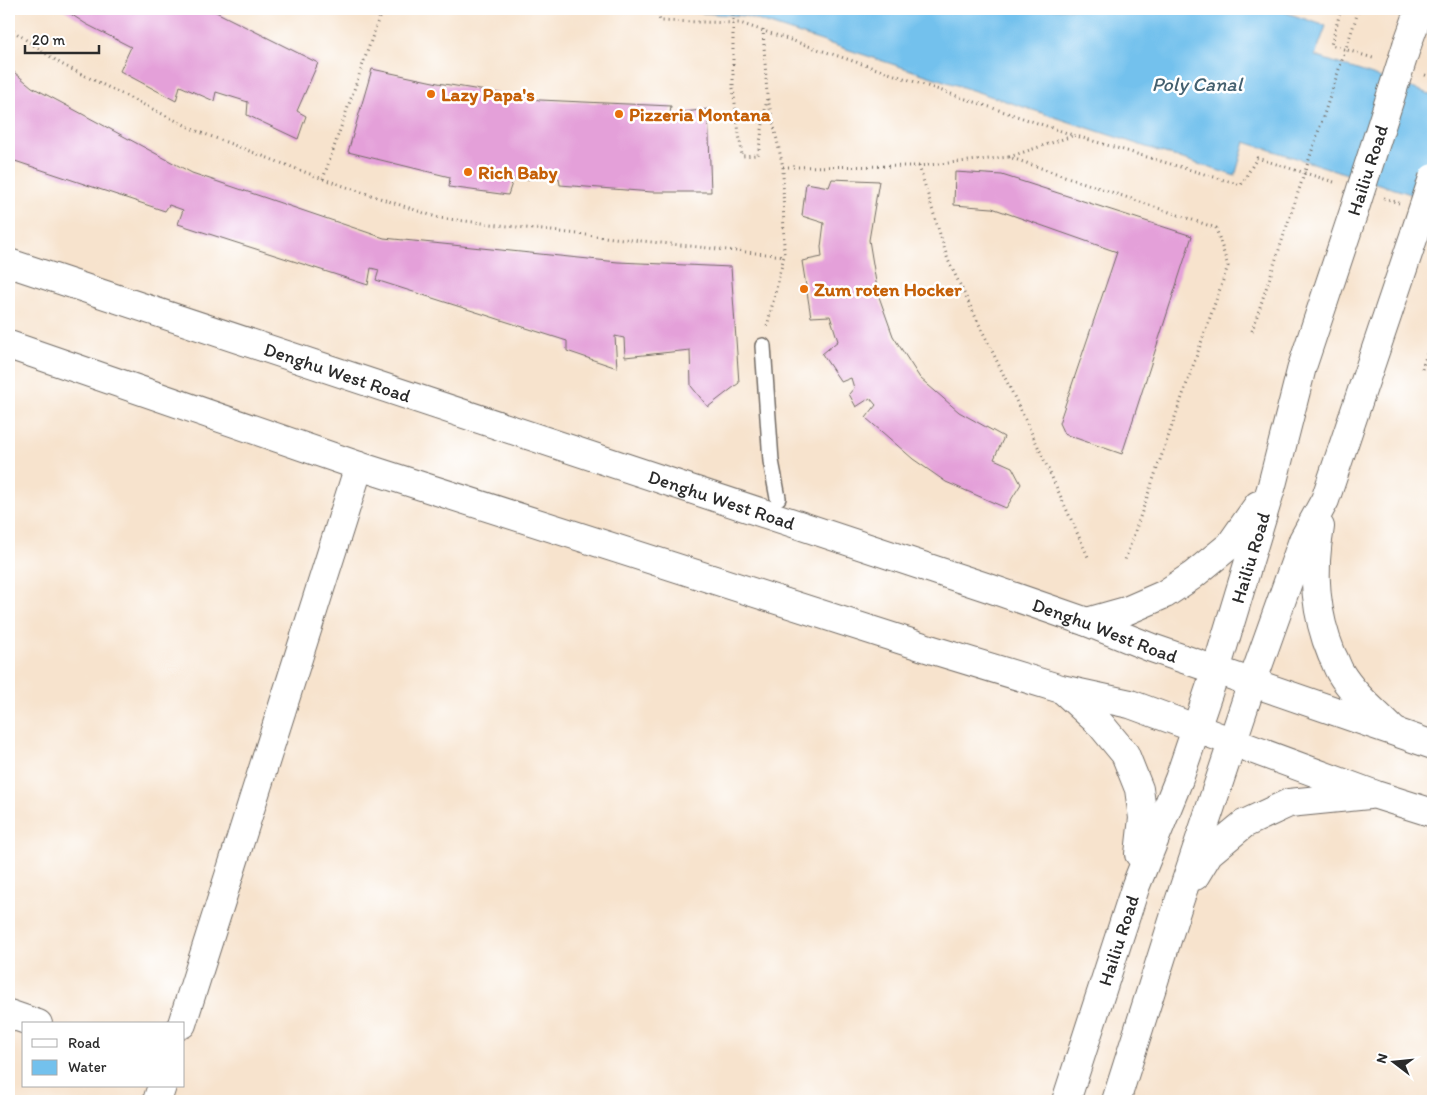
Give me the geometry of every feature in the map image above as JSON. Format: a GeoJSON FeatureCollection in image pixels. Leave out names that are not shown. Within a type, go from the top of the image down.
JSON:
{"type":"FeatureCollection","features":[{"type":"Feature","properties":{"kind":"main road","name":"Hailiu Road"},"geometry":{"type":"LineString","coordinates":[[1066,1101],[1136,885],[1179,779],[1216,670],[1272,485],[1302,367],[1420,9]]}},
{"type":"Feature","properties":{"kind":"main road"},"geometry":{"type":"LineString","coordinates":[[1394,732],[1339,672],[1325,638],[1316,594],[1315,551],[1325,500],[1433,178]]}},
{"type":"Feature","properties":{"kind":"main road","name":"Denghu West Road"},"geometry":{"type":"LineString","coordinates":[[9,263],[992,589],[1087,622],[1152,648],[1433,745]]}},
{"type":"Feature","properties":{"kind":"main road"},"geometry":{"type":"LineString","coordinates":[[9,345],[360,466],[933,650],[1061,689],[1130,704],[1233,740],[1376,795],[1433,814]]}},
{"type":"Feature","properties":{"kind":"main road"},"geometry":{"type":"LineString","coordinates":[[183,1022],[360,466]]}},
{"type":"Feature","properties":{"kind":"main road"},"geometry":{"type":"LineString","coordinates":[[1087,622],[1126,611],[1165,594],[1192,576],[1230,545],[1272,485]]}},
{"type":"Feature","properties":{"kind":"main road"},"geometry":{"type":"LineString","coordinates":[[1116,1101],[1179,902],[1252,683],[1303,540],[1325,500]]}},
{"type":"Feature","properties":{"kind":"main road"},"geometry":{"type":"LineString","coordinates":[[1061,689],[1101,725],[1125,754],[1139,789],[1143,818],[1136,885]]}},
{"type":"Feature","properties":{"kind":"main road"},"geometry":{"type":"LineString","coordinates":[[1179,902],[1209,852],[1244,824],[1289,803],[1376,795]]}},
{"type":"Feature","properties":{"kind":"main road"},"geometry":{"type":"LineString","coordinates":[[9,1014],[32,1022]]}},
{"type":"Feature","properties":{"kind":"main road"},"geometry":{"type":"LineString","coordinates":[[157,1101],[161,1088]]}},
{"type":"Feature","properties":{"kind":"lane"},"geometry":{"type":"LineString","coordinates":[[763,346],[772,460],[778,498]]}},
{"type":"Feature","properties":{"kind":"path"},"geometry":{"type":"LineString","coordinates":[[323,179],[382,9]]}},
{"type":"Feature","properties":{"kind":"path"},"geometry":{"type":"LineString","coordinates":[[609,9],[610,12],[644,9]]}},
{"type":"Feature","properties":{"kind":"path"},"geometry":{"type":"LineString","coordinates":[[657,9],[660,21],[740,23],[763,29],[1073,135],[1241,185],[1257,158],[1341,184]]}},
{"type":"Feature","properties":{"kind":"path"},"geometry":{"type":"LineString","coordinates":[[733,9],[733,88],[742,156],[758,155],[767,95]]}},
{"type":"Feature","properties":{"kind":"path"},"geometry":{"type":"LineString","coordinates":[[1331,44],[1341,9]]}},
{"type":"Feature","properties":{"kind":"path"},"geometry":{"type":"LineString","coordinates":[[1252,331],[1359,9]]}},
{"type":"Feature","properties":{"kind":"path"},"geometry":{"type":"LineString","coordinates":[[9,28],[61,64],[197,131],[323,179],[439,218],[784,256]]}},
{"type":"Feature","properties":{"kind":"path"},"geometry":{"type":"LineString","coordinates":[[763,29],[767,95],[783,167],[784,256],[763,346]]}},
{"type":"Feature","properties":{"kind":"path"},"geometry":{"type":"LineString","coordinates":[[783,167],[919,166],[1009,157],[1073,135]]}},
{"type":"Feature","properties":{"kind":"path"},"geometry":{"type":"LineString","coordinates":[[1009,157],[1216,228],[1228,266],[1125,560]]}},
{"type":"Feature","properties":{"kind":"path"},"geometry":{"type":"LineString","coordinates":[[919,166],[948,260],[1035,440],[1089,559]]}},
{"type":"Feature","properties":{"kind":"path"},"geometry":{"type":"LineString","coordinates":[[1378,196],[1406,204]]}},
{"type":"Feature","properties":{"kind":"path"},"geometry":{"type":"LineString","coordinates":[[1422,369],[1433,335]]}},
{"type":"Feature","properties":{"kind":"water","name":"Poly Canal"},"geometry":{"type":"Polygon","coordinates":[[[674,9],[1275,9],[1326,26],[1315,56],[1433,95],[1433,201],[1245,142],[1235,176],[745,16],[674,11],[674,9]]]}},
{"type":"Feature","properties":{"kind":"building"},"geometry":{"type":"Polygon","coordinates":[[[63,9],[210,9],[318,63],[297,111],[306,116],[298,139],[247,115],[248,102],[216,92],[214,101],[180,86],[176,101],[120,71],[131,47],[86,24],[63,9]]]}},
{"type":"Feature","properties":{"kind":"building"},"geometry":{"type":"Polygon","coordinates":[[[9,68],[32,87],[192,173],[384,238],[618,262],[731,267],[739,383],[708,407],[691,386],[690,350],[625,357],[624,338],[615,336],[617,368],[567,351],[567,341],[376,280],[379,270],[371,268],[368,285],[178,224],[183,210],[169,205],[165,211],[9,159],[9,68]]]}},
{"type":"Feature","properties":{"kind":"building"},"geometry":{"type":"Polygon","coordinates":[[[372,69],[438,83],[540,100],[671,106],[670,114],[708,109],[711,192],[652,192],[560,185],[559,178],[513,180],[508,195],[449,187],[450,177],[348,152],[372,69]]]}},
{"type":"Feature","properties":{"kind":"building"},"geometry":{"type":"Polygon","coordinates":[[[955,172],[1002,175],[1192,236],[1122,454],[1064,434],[1059,423],[1117,252],[992,208],[954,205],[955,172]]]}},
{"type":"Feature","properties":{"kind":"building"},"geometry":{"type":"Polygon","coordinates":[[[832,179],[879,181],[869,240],[878,294],[893,336],[920,378],[959,412],[1004,437],[994,459],[1012,467],[1021,484],[1006,508],[946,482],[913,459],[866,418],[876,405],[870,398],[856,407],[849,394],[854,388],[851,378],[841,382],[822,354],[838,341],[830,316],[811,317],[802,261],[822,257],[821,247],[824,223],[802,216],[806,183],[829,187],[832,179]]]}},
{"type":"Feature","properties":{"kind":"place","name":"Lazy Papa's"},"geometry":{"type":"Point","coordinates":[431,94]}},
{"type":"Feature","properties":{"kind":"place","name":"Pizzeria Montana"},"geometry":{"type":"Point","coordinates":[619,114]}},
{"type":"Feature","properties":{"kind":"place","name":"Rich Baby"},"geometry":{"type":"Point","coordinates":[468,172]}},
{"type":"Feature","properties":{"kind":"place","name":"Zum roten Hocker"},"geometry":{"type":"Point","coordinates":[804,289]}}]}
